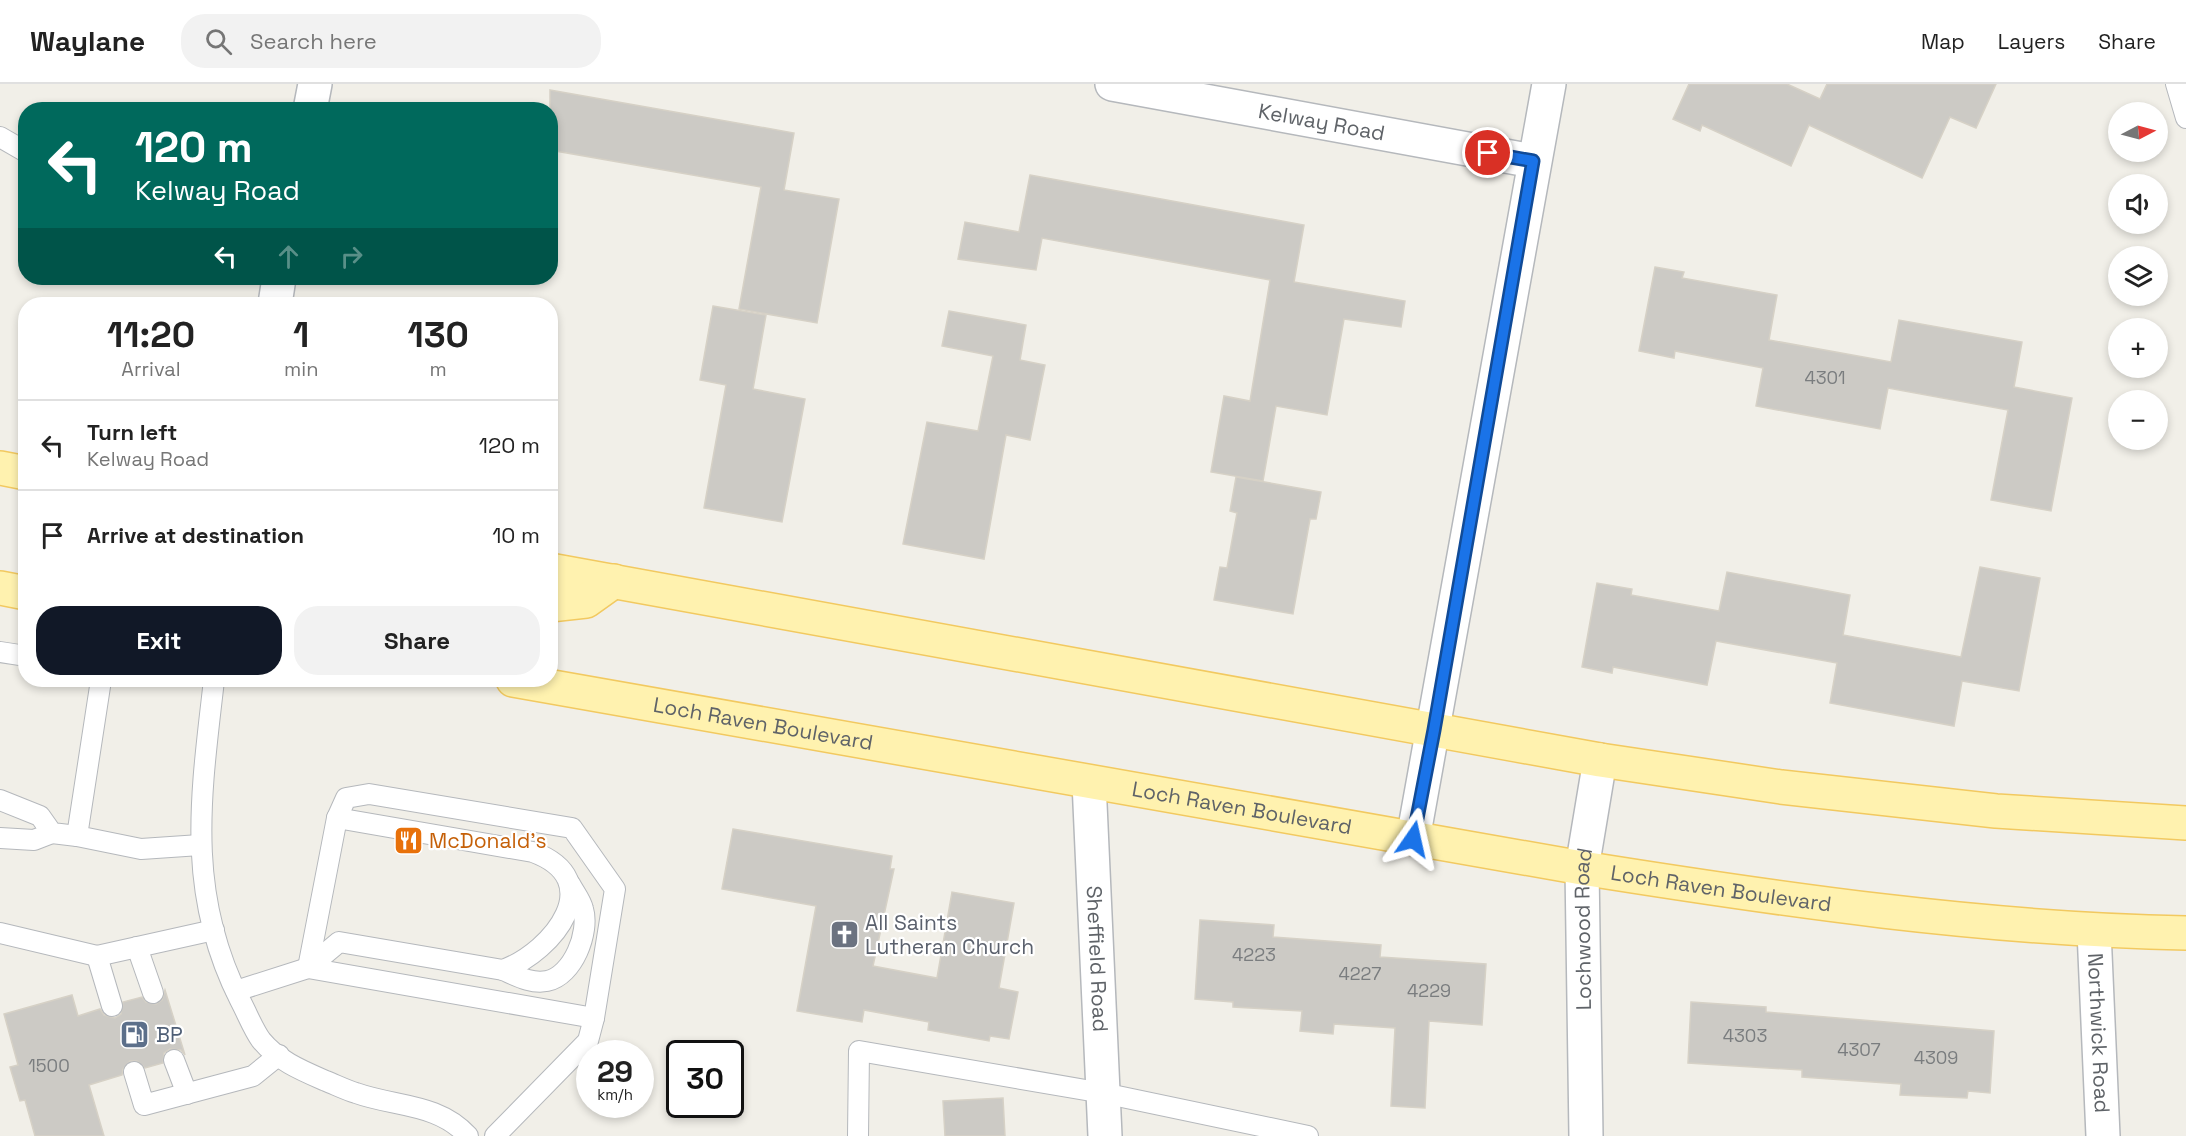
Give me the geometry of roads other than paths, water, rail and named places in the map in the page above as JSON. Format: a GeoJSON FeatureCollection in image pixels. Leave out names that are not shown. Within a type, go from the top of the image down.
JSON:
{"type":"FeatureCollection","features":[{"type":"Feature","properties":{"kind":"main road"},"geometry":{"type":"LineString","coordinates":[[0,468],[18,471]]}},
{"type":"Feature","properties":{"kind":"main road"},"geometry":{"type":"LineString","coordinates":[[558,571],[1600,760],[1781,787],[1996,811],[2186,823]]}},
{"type":"Feature","properties":{"kind":"main road"},"geometry":{"type":"LineString","coordinates":[[558,604],[586,601],[614,581]]}},
{"type":"Feature","properties":{"kind":"main road"},"geometry":{"type":"LineString","coordinates":[[0,588],[18,591]]}},
{"type":"Feature","properties":{"kind":"main road","name":"Loch Raven Boulevard"},"geometry":{"type":"LineString","coordinates":[[553,687],[1582,868],[1913,916],[2094,931],[2186,933]]}},
{"type":"Feature","properties":{"kind":"street"},"geometry":{"type":"LineString","coordinates":[[312,102],[315,84]]}},
{"type":"Feature","properties":{"kind":"street","name":"Kelway Road"},"geometry":{"type":"LineString","coordinates":[[1112,84],[1533,161]]}},
{"type":"Feature","properties":{"kind":"street"},"geometry":{"type":"LineString","coordinates":[[1413,839],[1533,161],[1549,84]]}},
{"type":"Feature","properties":{"kind":"street","name":"Lochwood Road"},"geometry":{"type":"LineString","coordinates":[[1586,1136],[1582,868],[1600,760]]}},
{"type":"Feature","properties":{"kind":"street","name":"Sheffield Road"},"geometry":{"type":"LineString","coordinates":[[1089,782],[1105,1136]]}},
{"type":"Feature","properties":{"kind":"street","name":"Northwick Road"},"geometry":{"type":"LineString","coordinates":[[2094,931],[2103,1136]]}},
{"type":"Feature","properties":{"kind":"lane"},"geometry":{"type":"LineString","coordinates":[[2176,84],[2186,118]]}},
{"type":"Feature","properties":{"kind":"lane"},"geometry":{"type":"LineString","coordinates":[[0,137],[18,147]]}},
{"type":"Feature","properties":{"kind":"lane"},"geometry":{"type":"LineString","coordinates":[[0,652],[18,655]]}},
{"type":"Feature","properties":{"kind":"lane"},"geometry":{"type":"LineString","coordinates":[[77,836],[100,687]]}},
{"type":"Feature","properties":{"kind":"lane"},"geometry":{"type":"LineString","coordinates":[[213,687],[200,804],[200,845],[204,894],[226,973],[261,1040],[292,1066],[357,1094],[420,1107],[456,1123],[468,1136]]}},
{"type":"Feature","properties":{"kind":"lane"},"geometry":{"type":"LineString","coordinates":[[308,968],[337,819],[346,798],[369,794],[572,828],[615,889],[594,1018],[588,1041],[495,1136]]}},
{"type":"Feature","properties":{"kind":"lane"},"geometry":{"type":"LineString","coordinates":[[0,800],[40,816],[52,833]]}},
{"type":"Feature","properties":{"kind":"lane"},"geometry":{"type":"LineString","coordinates":[[236,991],[308,968],[339,942],[503,970],[525,980],[548,981],[561,973],[576,957],[586,932],[583,909],[566,875],[553,859],[534,852],[337,819]]}},
{"type":"Feature","properties":{"kind":"lane"},"geometry":{"type":"LineString","coordinates":[[0,838],[34,840],[52,833],[141,849],[200,845]]}},
{"type":"Feature","properties":{"kind":"lane"},"geometry":{"type":"LineString","coordinates":[[503,970],[520,964],[545,946],[566,918],[570,893],[566,875]]}},
{"type":"Feature","properties":{"kind":"lane"},"geometry":{"type":"LineString","coordinates":[[0,933],[98,956],[214,930]]}},
{"type":"Feature","properties":{"kind":"lane"},"geometry":{"type":"LineString","coordinates":[[137,947],[153,993]]}},
{"type":"Feature","properties":{"kind":"lane"},"geometry":{"type":"LineString","coordinates":[[98,956],[112,1006]]}},
{"type":"Feature","properties":{"kind":"lane"},"geometry":{"type":"LineString","coordinates":[[308,968],[594,1018]]}},
{"type":"Feature","properties":{"kind":"lane"},"geometry":{"type":"LineString","coordinates":[[858,1136],[859,1051],[1103,1093],[1308,1136]]}},
{"type":"Feature","properties":{"kind":"lane"},"geometry":{"type":"LineString","coordinates":[[134,1072],[144,1105],[253,1076],[279,1055]]}},
{"type":"Feature","properties":{"kind":"lane"},"geometry":{"type":"LineString","coordinates":[[174,1060],[187,1094]]}},
{"type":"Feature","properties":{"kind":"place","name":"McDonald's"},"geometry":{"type":"Point","coordinates":[408,841]}},
{"type":"Feature","properties":{"kind":"place","name":"All Saints Lutheran Church"},"geometry":{"type":"Point","coordinates":[844,935]}},
{"type":"Feature","properties":{"kind":"place","name":"BP"},"geometry":{"type":"Point","coordinates":[135,1035]}}]}
